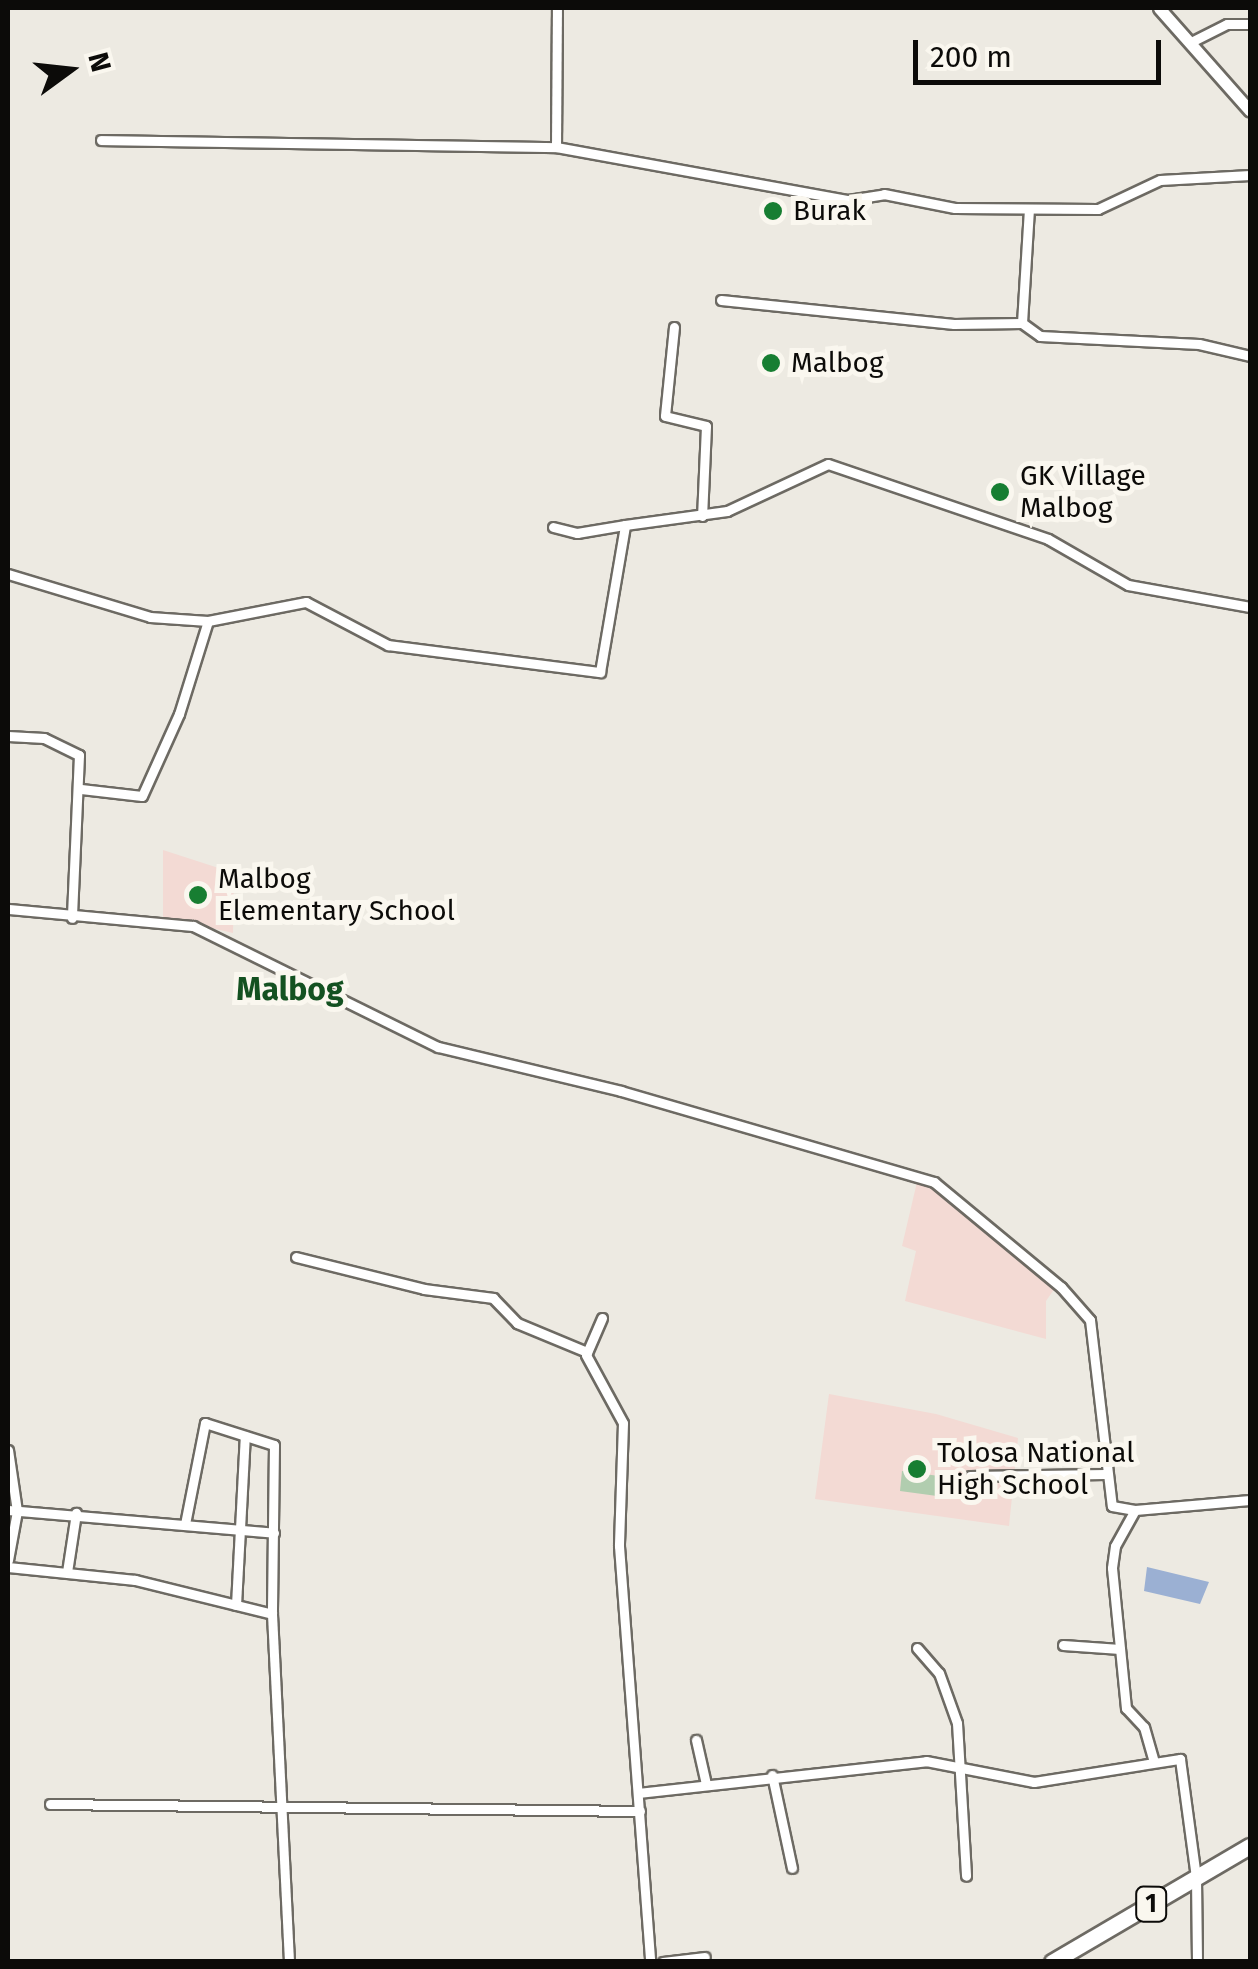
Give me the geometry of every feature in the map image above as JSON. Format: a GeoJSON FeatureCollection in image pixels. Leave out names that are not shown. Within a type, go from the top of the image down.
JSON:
{"type":"FeatureCollection","features":[{"type":"Feature","properties":{"kind":"highway","name":"1"},"geometry":{"type":"LineString","coordinates":[[1052,1962],[1250,1846]]}},
{"type":"Feature","properties":{"kind":"street"},"geometry":{"type":"LineString","coordinates":[[556,148],[557,8]]}},
{"type":"Feature","properties":{"kind":"street"},"geometry":{"type":"LineString","coordinates":[[1159,8],[1250,111]]}},
{"type":"Feature","properties":{"kind":"street"},"geometry":{"type":"LineString","coordinates":[[1192,42],[1228,24],[1250,24]]}},
{"type":"Feature","properties":{"kind":"street"},"geometry":{"type":"LineString","coordinates":[[102,140],[556,148],[848,200],[884,194],[955,208],[1098,209],[1160,180],[1250,175]]}},
{"type":"Feature","properties":{"kind":"street"},"geometry":{"type":"LineString","coordinates":[[1022,323],[1029,210]]}},
{"type":"Feature","properties":{"kind":"street"},"geometry":{"type":"LineString","coordinates":[[721,300],[954,324],[1022,323],[1040,336],[1199,344],[1250,356]]}},
{"type":"Feature","properties":{"kind":"street"},"geometry":{"type":"LineString","coordinates":[[674,327],[665,416],[706,426],[702,516]]}},
{"type":"Feature","properties":{"kind":"street"},"geometry":{"type":"LineString","coordinates":[[554,527],[577,533],[727,511],[828,464],[843,464],[1048,539],[1128,585],[1250,607]]}},
{"type":"Feature","properties":{"kind":"street"},"geometry":{"type":"LineString","coordinates":[[8,574],[150,617],[208,621],[306,602],[388,644],[600,672],[625,525]]}},
{"type":"Feature","properties":{"kind":"street"},"geometry":{"type":"LineString","coordinates":[[81,789],[142,796],[179,714],[208,621]]}},
{"type":"Feature","properties":{"kind":"street"},"geometry":{"type":"LineString","coordinates":[[8,736],[44,738],[78,755],[81,789],[72,918]]}},
{"type":"Feature","properties":{"kind":"street"},"geometry":{"type":"LineString","coordinates":[[8,909],[72,918],[193,926],[438,1047],[622,1091],[934,1182],[1061,1287],[1090,1320],[1112,1506],[1134,1510],[1250,1500]]}},
{"type":"Feature","properties":{"kind":"street"},"geometry":{"type":"LineString","coordinates":[[296,1257],[424,1289],[493,1298],[517,1323],[587,1352],[623,1422],[618,1546],[650,1962]]}},
{"type":"Feature","properties":{"kind":"street"},"geometry":{"type":"LineString","coordinates":[[587,1352],[602,1318]]}},
{"type":"Feature","properties":{"kind":"street"},"geometry":{"type":"LineString","coordinates":[[185,1524],[205,1423],[274,1445],[272,1614],[289,1962]]}},
{"type":"Feature","properties":{"kind":"street"},"geometry":{"type":"LineString","coordinates":[[236,1606],[245,1436]]}},
{"type":"Feature","properties":{"kind":"street"},"geometry":{"type":"LineString","coordinates":[[8,1450],[12,1511],[8,1563],[272,1614]]}},
{"type":"Feature","properties":{"kind":"street"},"geometry":{"type":"LineString","coordinates":[[970,1476],[1106,1474]]}},
{"type":"Feature","properties":{"kind":"street"},"geometry":{"type":"LineString","coordinates":[[1134,1510],[1115,1546],[1112,1568],[1126,1708],[1144,1726],[1154,1761]]}},
{"type":"Feature","properties":{"kind":"street"},"geometry":{"type":"LineString","coordinates":[[12,1511],[76,1513],[274,1533]]}},
{"type":"Feature","properties":{"kind":"street"},"geometry":{"type":"LineString","coordinates":[[66,1572],[76,1513]]}},
{"type":"Feature","properties":{"kind":"street"},"geometry":{"type":"LineString","coordinates":[[1063,1645],[1120,1649]]}},
{"type":"Feature","properties":{"kind":"street"},"geometry":{"type":"LineString","coordinates":[[917,1648],[949,1695],[966,1876]]}},
{"type":"Feature","properties":{"kind":"street"},"geometry":{"type":"LineString","coordinates":[[696,1740],[706,1784]]}},
{"type":"Feature","properties":{"kind":"street"},"geometry":{"type":"LineString","coordinates":[[638,1793],[772,1775],[926,1761],[1034,1782],[1180,1759],[1196,1878],[1197,1962]]}},
{"type":"Feature","properties":{"kind":"street"},"geometry":{"type":"LineString","coordinates":[[772,1775],[792,1868]]}},
{"type":"Feature","properties":{"kind":"street"},"geometry":{"type":"LineString","coordinates":[[50,1804],[640,1811]]}},
{"type":"Feature","properties":{"kind":"street"},"geometry":{"type":"LineString","coordinates":[[663,1962],[704,1957]]}},
{"type":"Feature","properties":{"kind":"shaded area","name":"Malbog Elementary School"},"geometry":{"type":"Polygon","coordinates":[[[163,850],[234,873],[233,933],[163,917],[163,850]]]}},
{"type":"Feature","properties":{"kind":"shaded area"},"geometry":{"type":"Polygon","coordinates":[[[917,1182],[932,1185],[1055,1288],[1046,1301],[1046,1339],[905,1301],[916,1251],[902,1246],[917,1182]]]}},
{"type":"Feature","properties":{"kind":"shaded area","name":"Tolosa National High School"},"geometry":{"type":"Polygon","coordinates":[[[829,1394],[936,1414],[1018,1438],[1009,1526],[815,1499],[829,1394]]]}},
{"type":"Feature","properties":{"kind":"green space"},"geometry":{"type":"Polygon","coordinates":[[[902,1471],[939,1476],[937,1496],[900,1491],[902,1471]]]}},
{"type":"Feature","properties":{"kind":"water"},"geometry":{"type":"Polygon","coordinates":[[[1147,1567],[1209,1582],[1200,1604],[1144,1591],[1147,1567]]]}},
{"type":"Feature","properties":{"kind":"place","name":"Burak"},"geometry":{"type":"Point","coordinates":[773,211]}},
{"type":"Feature","properties":{"kind":"place","name":"Malbog"},"geometry":{"type":"Point","coordinates":[771,363]}},
{"type":"Feature","properties":{"kind":"place","name":"GK Village Malbog"},"geometry":{"type":"Point","coordinates":[1000,492]}},
{"type":"Feature","properties":{"kind":"place","name":"Malbog Elementary School"},"geometry":{"type":"Point","coordinates":[198,895]}},
{"type":"Feature","properties":{"kind":"place","name":"Tolosa National High School"},"geometry":{"type":"Point","coordinates":[917,1469]}},
{"type":"Feature","properties":{"kind":"district","name":"Malbog"},"geometry":{"type":"Point","coordinates":[290,989]}}]}
